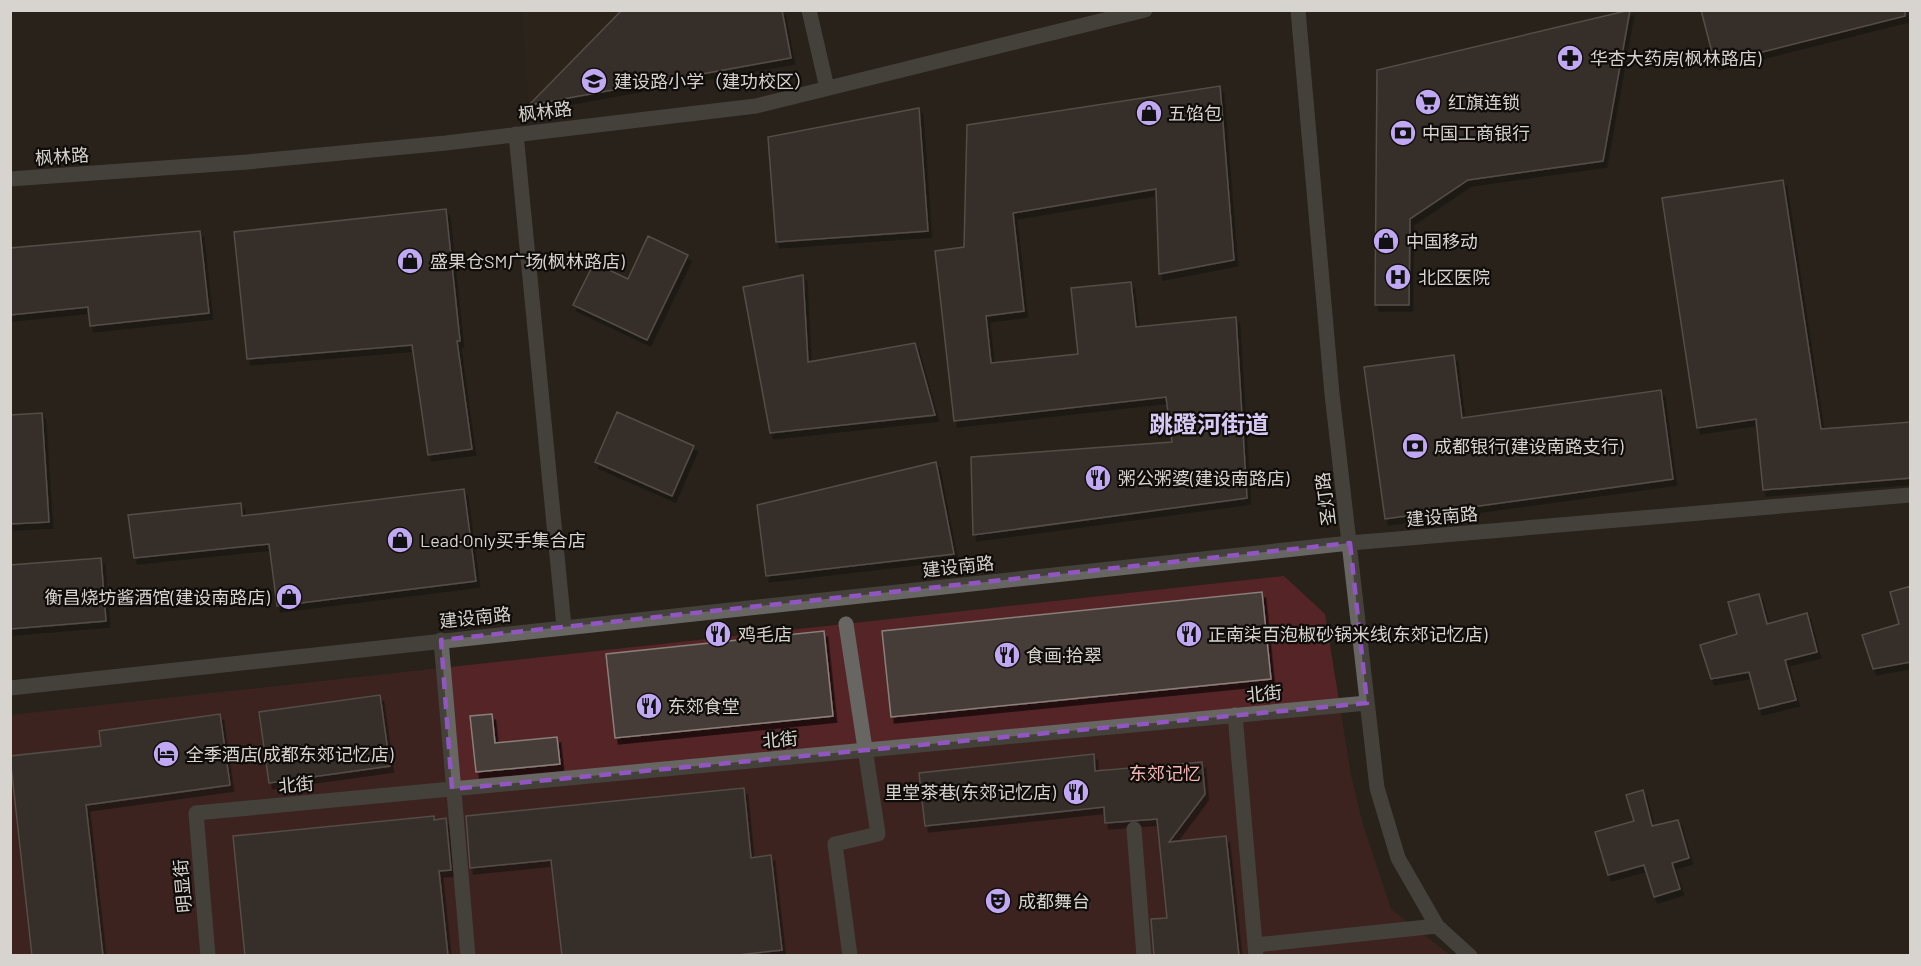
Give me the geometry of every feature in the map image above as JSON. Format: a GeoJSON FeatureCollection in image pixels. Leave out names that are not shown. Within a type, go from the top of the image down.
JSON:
{"type":"FeatureCollection","features":[{"type":"Feature","properties":{"kind":"street"},"geometry":{"type":"LineString","coordinates":[[809,10],[827,88]]}},
{"type":"Feature","properties":{"kind":"street","name":"枫林路"},"geometry":{"type":"LineString","coordinates":[[10,180],[259,161],[756,106],[1145,10]]}},
{"type":"Feature","properties":{"kind":"street","name":"圣灯路"},"geometry":{"type":"LineString","coordinates":[[1298,10],[1332,394],[1377,788],[1398,858],[1437,926],[1470,956]]}},
{"type":"Feature","properties":{"kind":"street"},"geometry":{"type":"LineString","coordinates":[[516,134],[564,627]]}},
{"type":"Feature","properties":{"kind":"street","name":"建设南路"},"geometry":{"type":"LineString","coordinates":[[10,688],[1350,543],[1911,495]]}},
{"type":"Feature","properties":{"kind":"street"},"geometry":{"type":"LineString","coordinates":[[846,624],[878,834],[835,844],[850,956]]}},
{"type":"Feature","properties":{"kind":"street"},"geometry":{"type":"LineString","coordinates":[[441,640],[468,956]]}},
{"type":"Feature","properties":{"kind":"street","name":"北街"},"geometry":{"type":"LineString","coordinates":[[196,813],[1367,703]]}},
{"type":"Feature","properties":{"kind":"street"},"geometry":{"type":"LineString","coordinates":[[1235,716],[1255,950],[1437,926]]}},
{"type":"Feature","properties":{"kind":"street","name":"明显街"},"geometry":{"type":"LineString","coordinates":[[196,813],[208,956]]}},
{"type":"Feature","properties":{"kind":"street"},"geometry":{"type":"LineString","coordinates":[[1134,830],[1144,956]]}},
{"type":"Feature","properties":{"kind":"highlighted area"},"geometry":{"type":"Polygon","coordinates":[[[1350,543],[1367,703],[452,789],[441,640],[1350,543]]]}},
{"type":"Feature","properties":{"kind":"shaded area","name":"建设路小学（建功校区）"},"geometry":{"type":"Polygon","coordinates":[[[522,11],[782,11],[791,58],[529,105],[522,11]]]}},
{"type":"Feature","properties":{"kind":"green space","name":"东郊记忆"},"geometry":{"type":"Polygon","coordinates":[[[1284,576],[1325,614],[1351,775],[1363,825],[1391,909],[1450,955],[11,955],[10,715],[1284,576]]]}},
{"type":"Feature","properties":{"kind":"building","name":"建设路小学（建功校区）"},"geometry":{"type":"Polygon","coordinates":[[[622,10],[782,10],[791,58],[529,105],[622,10]]]}},
{"type":"Feature","properties":{"kind":"building"},"geometry":{"type":"Polygon","coordinates":[[[1630,10],[1603,161],[1468,180],[1410,219],[1409,305],[1375,305],[1377,70],[1630,10]]]}},
{"type":"Feature","properties":{"kind":"building"},"geometry":{"type":"Polygon","coordinates":[[[1701,10],[1905,10],[1905,16],[1715,64],[1701,10]]]}},
{"type":"Feature","properties":{"kind":"building"},"geometry":{"type":"Polygon","coordinates":[[[1220,86],[1234,260],[1159,274],[1156,189],[1013,213],[1024,311],[986,316],[991,363],[1078,354],[1071,288],[1131,282],[1136,327],[1236,317],[1247,498],[973,535],[971,457],[1172,442],[1166,397],[954,421],[935,251],[964,247],[967,125],[1220,86]]]}},
{"type":"Feature","properties":{"kind":"building"},"geometry":{"type":"Polygon","coordinates":[[[919,108],[928,231],[776,242],[768,137],[919,108]]]}},
{"type":"Feature","properties":{"kind":"building"},"geometry":{"type":"Polygon","coordinates":[[[1783,180],[1821,429],[1911,422],[1911,478],[1763,490],[1756,419],[1697,428],[1662,198],[1783,180]]]}},
{"type":"Feature","properties":{"kind":"building"},"geometry":{"type":"Polygon","coordinates":[[[446,209],[460,341],[457,341],[472,449],[428,455],[412,345],[247,359],[234,232],[446,209]]]}},
{"type":"Feature","properties":{"kind":"building"},"geometry":{"type":"Polygon","coordinates":[[[200,231],[209,313],[90,326],[88,307],[10,315],[10,248],[200,231]]]}},
{"type":"Feature","properties":{"kind":"building"},"geometry":{"type":"Polygon","coordinates":[[[648,236],[688,255],[647,340],[573,305],[594,263],[628,279],[648,236]]]}},
{"type":"Feature","properties":{"kind":"building"},"geometry":{"type":"Polygon","coordinates":[[[803,275],[808,362],[915,343],[935,415],[770,433],[743,287],[803,275]]]}},
{"type":"Feature","properties":{"kind":"building"},"geometry":{"type":"Polygon","coordinates":[[[1454,355],[1462,418],[1661,390],[1673,479],[1385,519],[1364,367],[1454,355]]]}},
{"type":"Feature","properties":{"kind":"building"},"geometry":{"type":"Polygon","coordinates":[[[617,412],[694,446],[672,496],[595,462],[617,412]]]}},
{"type":"Feature","properties":{"kind":"building"},"geometry":{"type":"Polygon","coordinates":[[[42,413],[49,522],[10,524],[10,415],[42,413]]]}},
{"type":"Feature","properties":{"kind":"building"},"geometry":{"type":"Polygon","coordinates":[[[936,462],[954,554],[766,576],[757,505],[936,462]]]}},
{"type":"Feature","properties":{"kind":"building"},"geometry":{"type":"Polygon","coordinates":[[[464,489],[476,581],[277,606],[269,544],[134,558],[128,515],[241,503],[242,516],[464,489]]]}},
{"type":"Feature","properties":{"kind":"building"},"geometry":{"type":"Polygon","coordinates":[[[101,558],[106,621],[10,629],[10,565],[101,558]]]}},
{"type":"Feature","properties":{"kind":"building"},"geometry":{"type":"Polygon","coordinates":[[[1911,586],[1911,662],[1873,669],[1862,635],[1899,624],[1890,592],[1911,586]]]}},
{"type":"Feature","properties":{"kind":"building"},"geometry":{"type":"Polygon","coordinates":[[[1262,592],[1271,679],[891,717],[882,631],[1262,592]]]}},
{"type":"Feature","properties":{"kind":"building"},"geometry":{"type":"Polygon","coordinates":[[[1759,594],[1767,624],[1807,613],[1817,652],[1785,660],[1796,700],[1759,709],[1749,672],[1711,679],[1700,645],[1737,634],[1728,602],[1759,594]]]}},
{"type":"Feature","properties":{"kind":"building"},"geometry":{"type":"Polygon","coordinates":[[[824,631],[833,716],[615,738],[606,654],[824,631]]]}},
{"type":"Feature","properties":{"kind":"building"},"geometry":{"type":"Polygon","coordinates":[[[380,695],[390,766],[269,783],[259,712],[380,695]]]}},
{"type":"Feature","properties":{"kind":"building"},"geometry":{"type":"Polygon","coordinates":[[[220,714],[230,785],[86,805],[103,956],[32,956],[10,756],[101,746],[99,731],[220,714]]]}},
{"type":"Feature","properties":{"kind":"building"},"geometry":{"type":"Polygon","coordinates":[[[492,714],[495,743],[557,737],[560,764],[476,772],[470,716],[492,714]]]}},
{"type":"Feature","properties":{"kind":"building"},"geometry":{"type":"Polygon","coordinates":[[[1094,754],[1095,771],[1202,762],[1205,794],[1169,842],[1226,836],[1239,956],[1154,956],[1151,919],[1167,918],[1157,819],[1105,823],[1104,807],[925,826],[919,773],[1094,754]]]}},
{"type":"Feature","properties":{"kind":"building"},"geometry":{"type":"Polygon","coordinates":[[[744,788],[751,858],[771,855],[782,950],[729,956],[562,956],[551,860],[470,868],[466,816],[744,788]]]}},
{"type":"Feature","properties":{"kind":"building"},"geometry":{"type":"Polygon","coordinates":[[[1643,790],[1652,826],[1678,820],[1689,858],[1672,863],[1680,889],[1654,897],[1644,865],[1608,875],[1595,832],[1634,821],[1626,795],[1643,790]]]}},
{"type":"Feature","properties":{"kind":"building"},"geometry":{"type":"Polygon","coordinates":[[[434,816],[434,820],[446,818],[451,870],[439,871],[448,956],[245,956],[233,836],[434,816]]]}},
{"type":"Feature","properties":{"kind":"place","name":"华杏大药房(枫林路店)"},"geometry":{"type":"Point","coordinates":[1570,58]}},
{"type":"Feature","properties":{"kind":"place","name":"建设路小学（建功校区）"},"geometry":{"type":"Point","coordinates":[594,81]}},
{"type":"Feature","properties":{"kind":"place","name":"红旗连锁"},"geometry":{"type":"Point","coordinates":[1428,102]}},
{"type":"Feature","properties":{"kind":"place","name":"五馅包"},"geometry":{"type":"Point","coordinates":[1149,113]}},
{"type":"Feature","properties":{"kind":"place","name":"中国工商银行"},"geometry":{"type":"Point","coordinates":[1403,133]}},
{"type":"Feature","properties":{"kind":"place","name":"中国移动"},"geometry":{"type":"Point","coordinates":[1386,241]}},
{"type":"Feature","properties":{"kind":"place","name":"盛果仓SM广场(枫林路店)"},"geometry":{"type":"Point","coordinates":[410,261]}},
{"type":"Feature","properties":{"kind":"place","name":"北区医院"},"geometry":{"type":"Point","coordinates":[1398,277]}},
{"type":"Feature","properties":{"kind":"place","name":"成都银行(建设南路支行)"},"geometry":{"type":"Point","coordinates":[1415,446]}},
{"type":"Feature","properties":{"kind":"place","name":"粥公粥婆(建设南路店)"},"geometry":{"type":"Point","coordinates":[1098,478]}},
{"type":"Feature","properties":{"kind":"place","name":"Lead·Only买手集合店"},"geometry":{"type":"Point","coordinates":[400,540]}},
{"type":"Feature","properties":{"kind":"place","name":"衡昌烧坊酱酒馆(建设南路店)"},"geometry":{"type":"Point","coordinates":[289,597]}},
{"type":"Feature","properties":{"kind":"place","name":"鸡毛店"},"geometry":{"type":"Point","coordinates":[718,634]}},
{"type":"Feature","properties":{"kind":"place","name":"正南柒百泡椒砂锅米线(东郊记忆店)"},"geometry":{"type":"Point","coordinates":[1189,634]}},
{"type":"Feature","properties":{"kind":"place","name":"食画·拾翠"},"geometry":{"type":"Point","coordinates":[1007,655]}},
{"type":"Feature","properties":{"kind":"place","name":"东郊食堂"},"geometry":{"type":"Point","coordinates":[649,706]}},
{"type":"Feature","properties":{"kind":"place","name":"全季酒店(成都东郊记忆店)"},"geometry":{"type":"Point","coordinates":[166,754]}},
{"type":"Feature","properties":{"kind":"place","name":"里堂茶巷(东郊记忆店)"},"geometry":{"type":"Point","coordinates":[1076,792]}},
{"type":"Feature","properties":{"kind":"place","name":"成都舞台"},"geometry":{"type":"Point","coordinates":[998,901]}},
{"type":"Feature","properties":{"kind":"district","name":"跳蹬河街道"},"geometry":{"type":"Point","coordinates":[1209,423]}}]}
